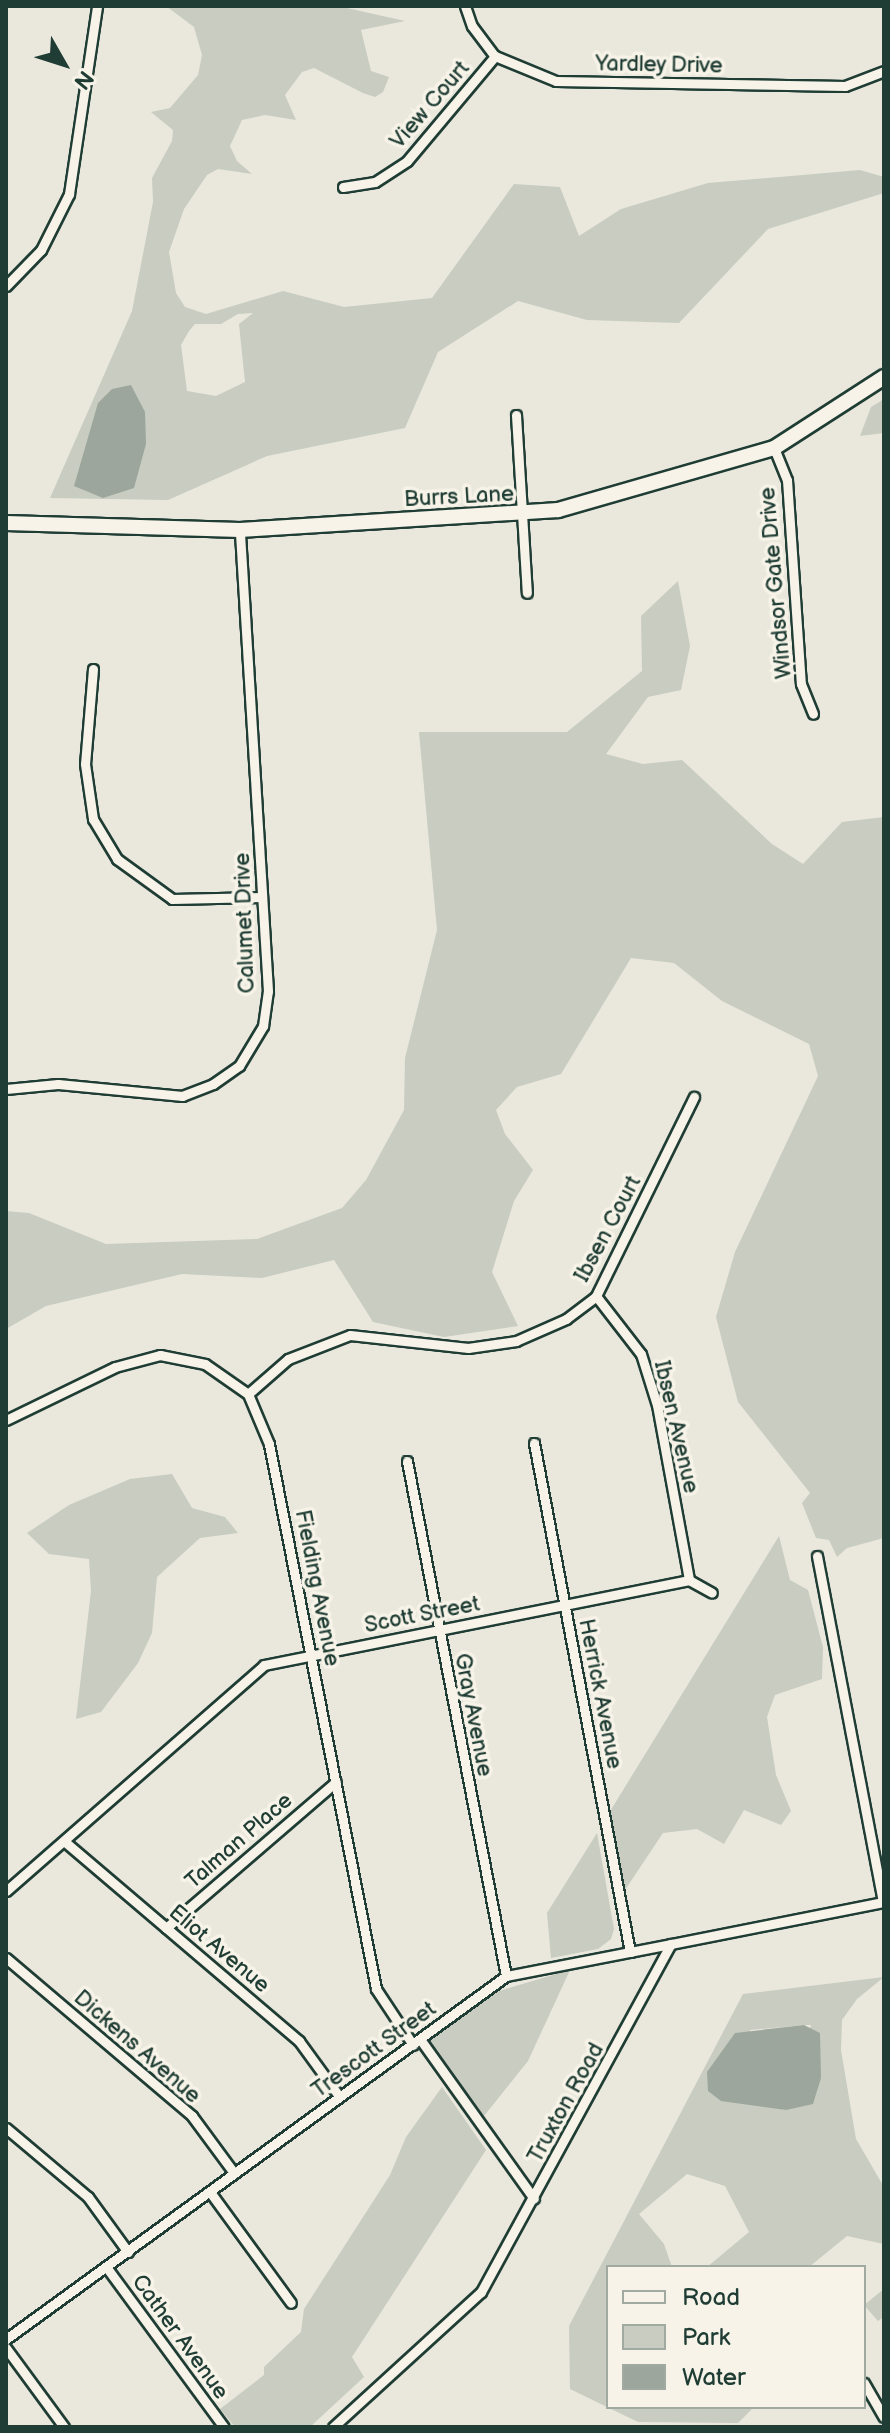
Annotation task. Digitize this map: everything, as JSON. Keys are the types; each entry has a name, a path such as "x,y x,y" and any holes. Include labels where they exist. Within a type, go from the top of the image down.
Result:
{"street":[{"path":"6,286 41,250 69,194 97,6"},
{"path":"465,6 472,26 495,56"},
{"name":"Yardley Drive","path":"495,56 556,81 593,83 845,86 884,71"},
{"name":"View Court","path":"343,187 375,182 407,161 495,56"},
{"name":"Burrs Lane","path":"6,523 240,530 522,515 558,510 774,448 884,377"},
{"path":"516,415 527,593"},
{"name":"Windsor Gate Drive","path":"774,448 787,480 801,684 813,714"},
{"name":"Calumet Drive","path":"6,1089 58,1084 182,1096 213,1084 239,1066 263,1026 268,991 240,530"},
{"path":"93,669 85,764 93,819 117,859 172,899 213,902 262,897"},
{"name":"Ibsen Court","path":"248,1394 288,1359 318,1344 362,1335 439,1348 516,1341 566,1319 596,1296 694,1097"},
{"name":"Ibsen Avenue","path":"596,1296 629,1333 645,1366 657,1405 689,1580"},
{"path":"6,1420 115,1367 160,1355 205,1364 248,1394"},
{"name":"Fielding Avenue","path":"248,1394 269,1444 376,1989 534,2199"},
{"name":"Herrick Avenue","path":"534,1443 630,1952"},
{"name":"Gray Avenue","path":"407,1461 506,1976"},
{"path":"671,1944 884,1902 817,1556"},
{"path":"689,1580 712,1593"},
{"name":"Scott Street","path":"6,1891 264,1665 689,1580"},
{"name":"Talman Place","path":"166,1928 336,1782"},
{"name":"Eliot Avenue","path":"64,1841 299,2041 339,2096"},
{"name":"Trescott Street","path":"107,2268 506,1976 671,1944"},
{"name":"Truxton Road","path":"333,2427 481,2292 671,1944"},
{"name":"Dickens Avenue","path":"6,1958 192,2116 234,2173"},
{"name":"Cather Avenue","path":"6,2128 88,2197 128,2252"},
{"path":"210,2192 291,2303"},
{"path":"6,2339 107,2268"},
{"name":"Cather Avenue","path":"107,2268 224,2427"},
{"path":"6,2348 64,2427"},
{"path":"866,2386 884,2417"}],"green space":[{"path":"166,6 338,6 405,21 361,30 371,71 389,77 383,92 375,97 314,68 302,72 285,95 296,120 265,115 242,120 230,146 237,161 252,174 218,169 207,175 184,209 169,252 176,293 185,307 206,314 283,291 344,307 432,298 514,184 560,187 579,236 621,209 708,183 860,170 884,177 884,193 768,229 679,323 587,320 518,301 438,352 405,428 267,456 168,500 50,498 132,311 153,202 152,178 172,141 173,130 151,112 170,108 198,75 202,55 194,27","holes":["253,313 239,324 245,382 216,396 187,391 181,345 189,331 195,324 221,324 238,314"]},
{"path":"884,399 884,433 860,436 871,407"},
{"path":"678,581 690,646 681,690 648,697 606,754 643,764 682,760 772,844 803,864 842,822 884,817 884,1538 847,1548 837,1557 829,1540 816,1538 802,1503 810,1493 738,1402 716,1317 735,1252 818,1076 809,1044 722,1001 674,963 631,958 561,1074 517,1087 496,1110 505,1134 533,1170 514,1201 492,1272 518,1326 444,1337 373,1322 334,1260 262,1278 182,1274 46,1306 6,1329 6,1211 29,1213 106,1244 257,1239 342,1208 366,1180 404,1110 405,1058 437,930 419,732 567,732 642,671 641,616"},
{"path":"172,1474 192,1508 225,1517 238,1533 200,1538 157,1577 152,1633 138,1663 101,1712 76,1719 91,1591 89,1559 49,1554 27,1533 69,1505 130,1479"},
{"path":"779,1536 790,1580 808,1590 823,1647 822,1679 775,1695 767,1717 776,1775 791,1811 781,1825 744,1810 724,1844 697,1829 663,1833 625,1890 609,1813"},
{"path":"597,1833 614,1929 611,1939 598,1949 551,1958 547,1913"},
{"path":"570,1970 528,2061 484,2116 426,2039 492,1993"},
{"path":"884,1977 857,1999 842,2020 841,2050 856,2139 884,2187 884,2244 847,2236 811,2265 709,2265 749,2232 725,2186 687,2174 639,2214 664,2244 671,2265 606,2265 606,2406 570,2389 569,2326 743,1994","holes":["811,2025 786,2110 759,2105 750,2030"]},
{"path":"442,2087 486,2150 352,2357 364,2377 310,2427 235,2427 220,2409 264,2375 264,2367 301,2332 304,2309 390,2175 406,2137"},
{"path":"884,2289 884,2317 878,2321 866,2303"},
{"path":"611,2409 752,2409 738,2423 638,2422"}],"water":[{"path":"131,385 145,412 146,444 134,488 103,498 74,486 98,403 112,389"},
{"path":"804,2025 820,2033 821,2078 813,2104 786,2110 721,2101 708,2091 707,2072 735,2033"}]}
